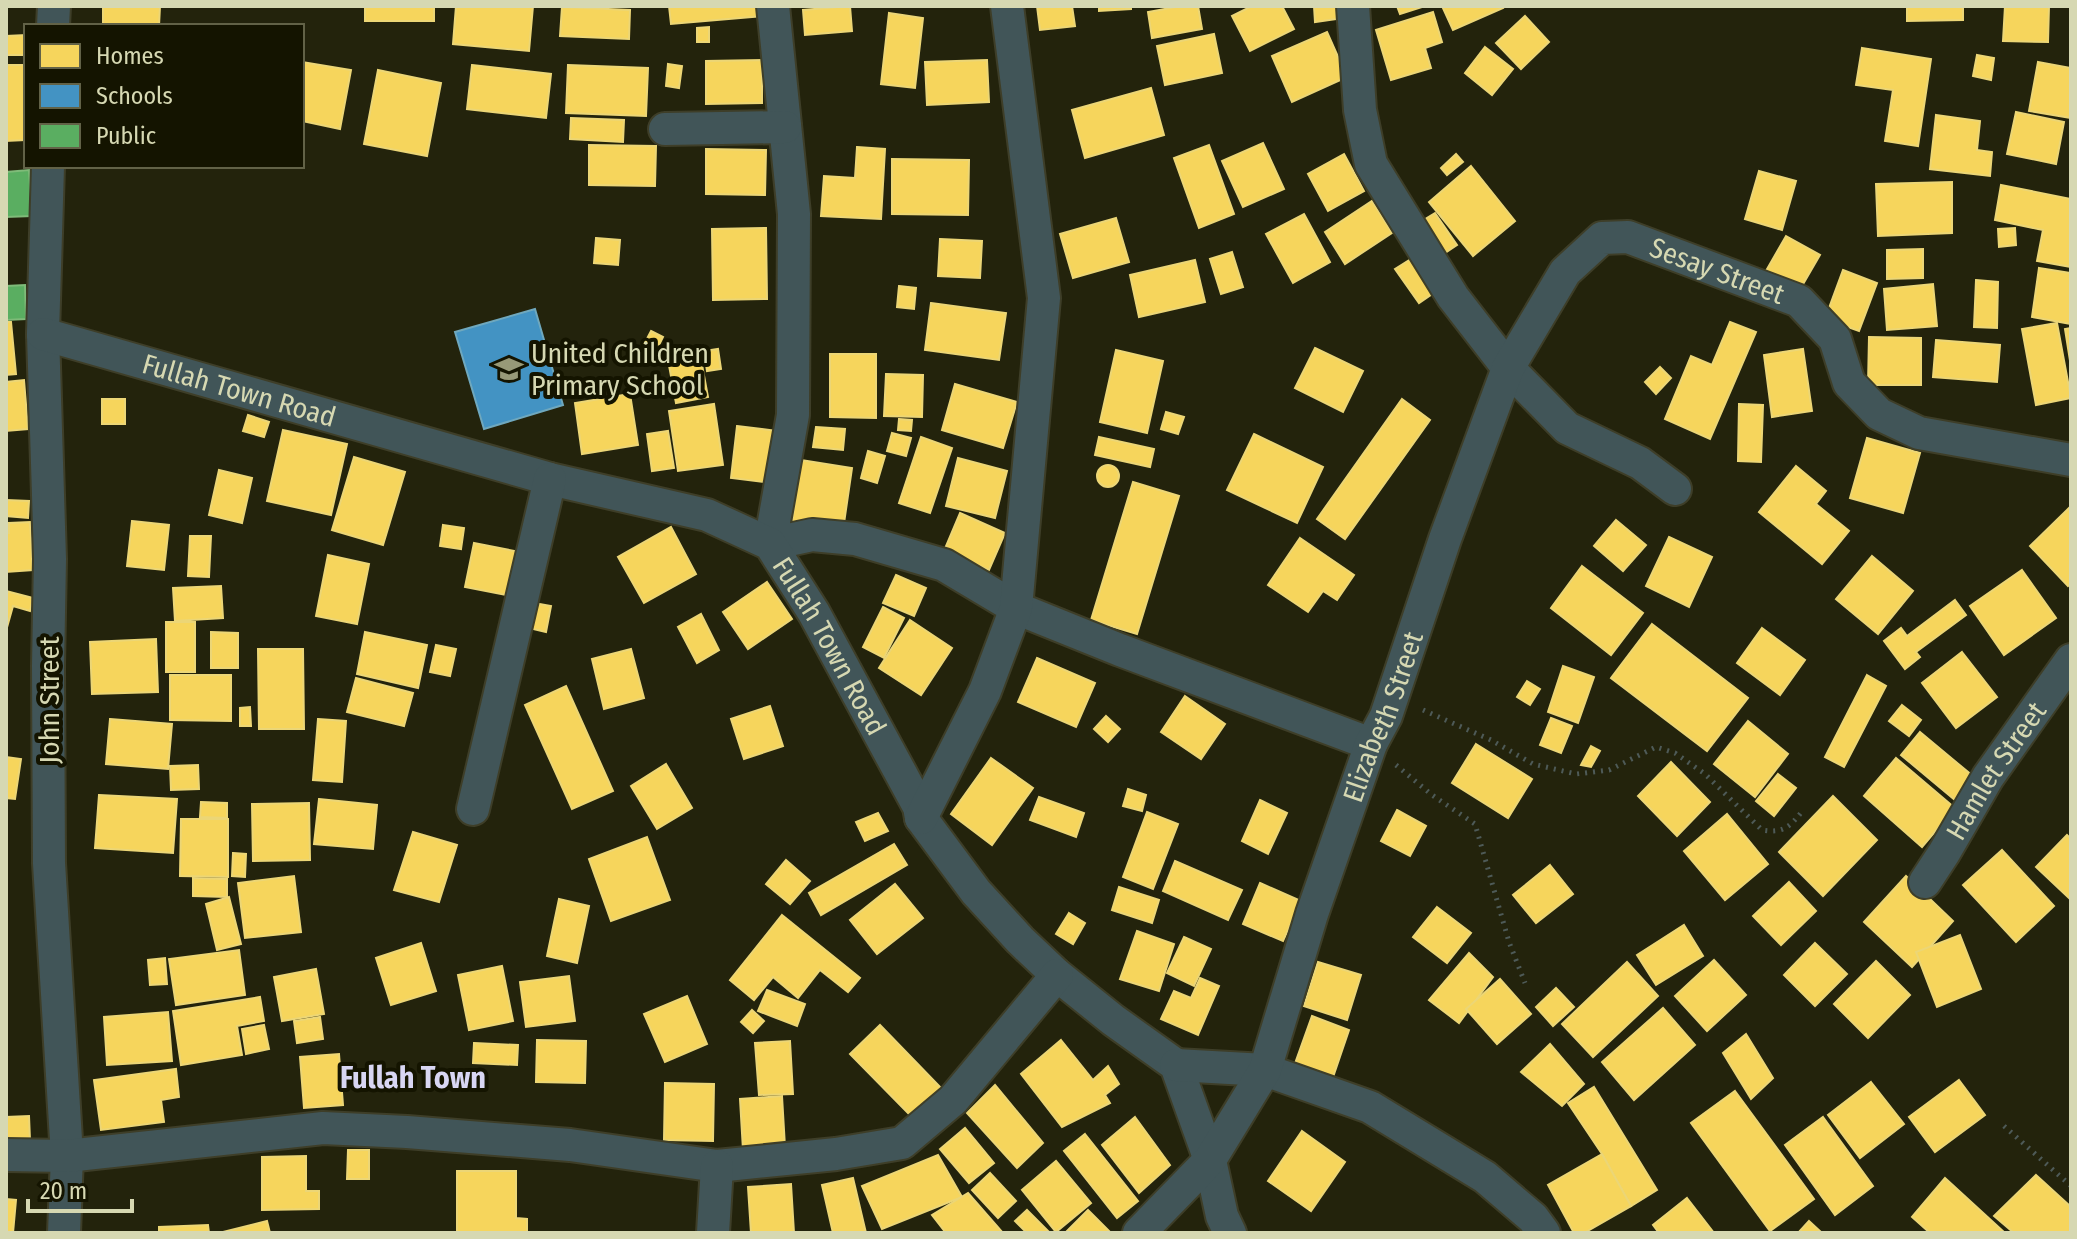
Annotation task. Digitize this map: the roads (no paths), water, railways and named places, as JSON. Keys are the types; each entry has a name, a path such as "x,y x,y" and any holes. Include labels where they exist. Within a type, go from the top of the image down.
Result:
{"street":[{"path":"773,6 794,214 793,415 770,544 812,535 855,539 944,565 1016,608 1371,744"},
{"path":"921,818 985,691 1016,608 1044,298 1007,6"},
{"path":"1353,6 1360,110 1371,164 1453,297 1508,368 1567,428 1640,463 1675,489"},
{"path":"665,129 785,127"},
{"name":"John Street","path":"48,168 43,334 50,559 49,863 67,1156 64,1233"},
{"name":"Sesay Street","path":"1508,368 1565,272 1602,238 1628,237 1799,301 1835,339 1849,383 1879,414 1919,433 2071,460"},
{"name":"Fullah Town Road","path":"43,334 550,479 707,515 770,544 814,613 919,807 921,818 976,892 1057,975 1176,1065"},
{"name":"Elizabeth Street","path":"1139,1233 1210,1160 1265,1070 1312,914 1371,744 1386,716 1445,539 1508,368"},
{"path":"473,809 550,479"},
{"name":"Hamlet Street","path":"1925,882 1988,777 2071,660"},
{"path":"6,1155 67,1156 323,1128 570,1145 717,1166 836,1154 902,1143 953,1100 1057,975"},
{"path":"1230,1233 1222,1216 1210,1160 1176,1065 1265,1070 1370,1107 1485,1177 1531,1228"},
{"path":"713,1233 717,1166"}],"place":[{"name":"United Children Primary School","path":"509,369"}],"district":[{"name":"Fullah Town","path":"413,1078"}]}
